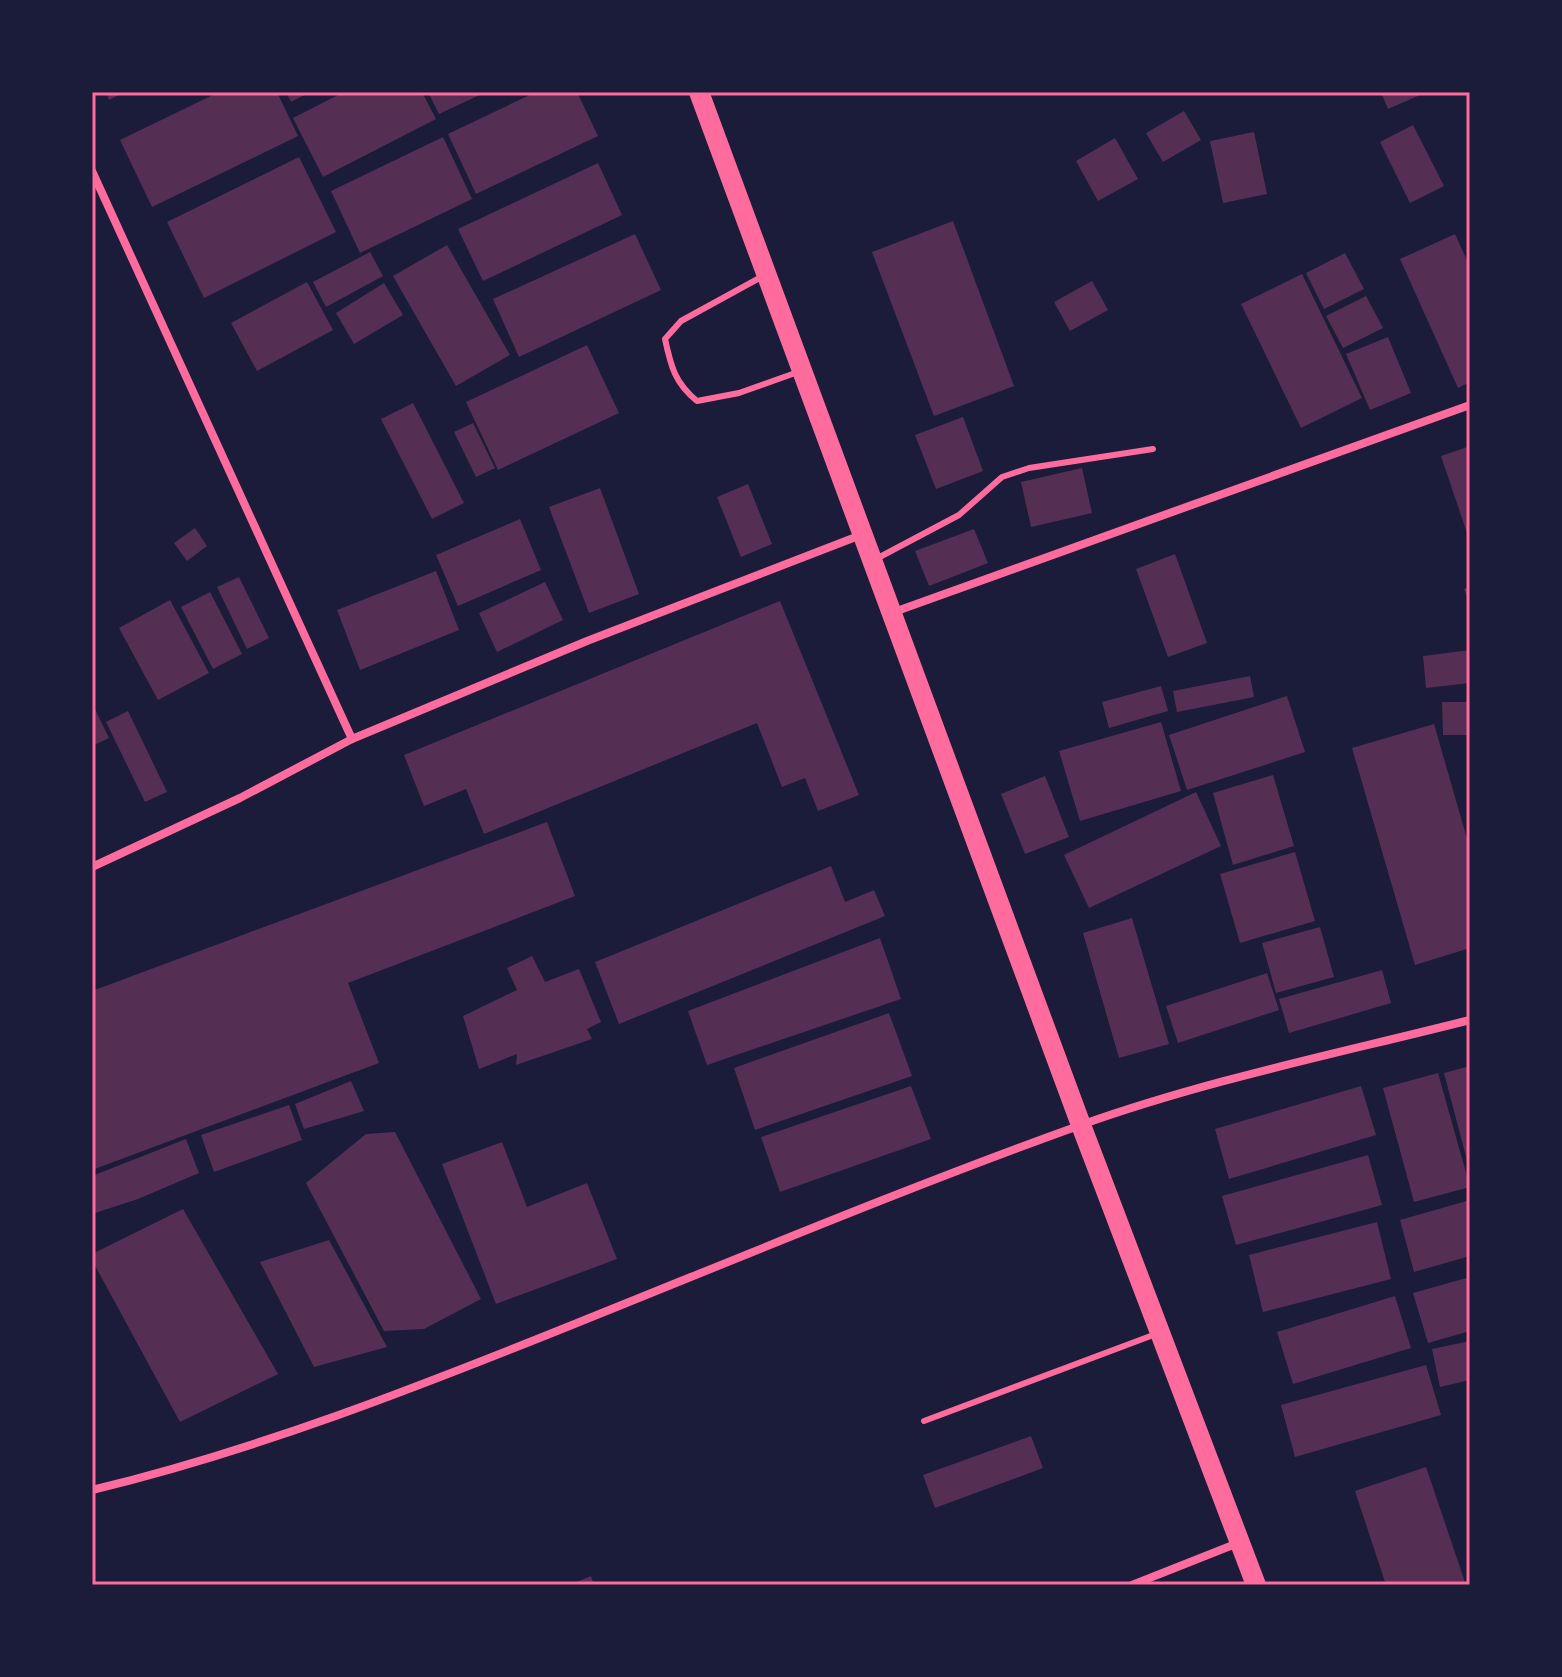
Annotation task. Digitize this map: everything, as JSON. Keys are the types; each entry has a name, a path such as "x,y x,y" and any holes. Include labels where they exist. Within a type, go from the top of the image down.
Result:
{"main road":[{"path":"699,92 890,614 1256,1585"}],"street":[{"path":"92,171 352,739"},
{"path":"890,614 1470,405"},
{"path":"92,867 240,798 352,739 587,641 862,535"},
{"path":"92,1490 170,1471 425,1385 840,1217 1081,1125 1169,1095 1470,1020"},
{"path":"1132,1585 1239,1543"}],"lane":[{"path":"766,275 681,321 665,339 680,387 697,401 739,393 802,371"},
{"path":"871,561 959,515 1002,477 1029,468 1153,449"},
{"path":"924,1421 1159,1332"}],"building":[{"path":"106,92 125,92 109,100"},
{"path":"219,92 277,92 298,136 152,207 120,140"},
{"path":"286,92 310,92 291,102"},
{"path":"344,92 422,92 436,119 323,177 293,118"},
{"path":"428,92 486,92 439,114"},
{"path":"536,92 577,92 598,136 476,194 448,134"},
{"path":"1381,92 1427,92 1388,109"},
{"path":"1184,111 1201,140 1163,162 1146,133"},
{"path":"1413,125 1444,186 1410,203 1380,142"},
{"path":"1254,132 1267,194 1223,203 1210,141"},
{"path":"443,137 472,199 360,253 331,191"},
{"path":"1115,138 1138,179 1098,201 1076,161"},
{"path":"299,157 336,232 204,298 167,222"},
{"path":"598,163 622,215 483,281 458,229"},
{"path":"953,221 1014,386 934,416 872,252"},
{"path":"635,234 661,290 519,357 493,299"},
{"path":"1455,234 1470,267 1470,382 1458,388 1400,259"},
{"path":"447,245 510,355 456,386 393,276"},
{"path":"370,252 383,276 326,307 313,282"},
{"path":"1345,253 1364,289 1324,309 1306,273"},
{"path":"1302,274 1362,398 1301,428 1241,304"},
{"path":"1092,281 1108,310 1070,331 1054,302"},
{"path":"307,282 333,330 257,371 231,323"},
{"path":"384,283 403,315 354,344 336,313"},
{"path":"1366,296 1383,328 1343,348 1326,316"},
{"path":"1388,337 1411,393 1370,410 1346,354"},
{"path":"587,345 619,413 498,470 466,402"},
{"path":"413,403 464,503 432,519 381,419"},
{"path":"963,417 983,471 936,489 915,435"},
{"path":"473,423 495,468 476,477 454,432"},
{"path":"1470,446 1470,539 1469,539 1441,456"},
{"path":"1082,468 1092,513 1031,527 1021,482"},
{"path":"748,484 772,544 741,557 717,497"},
{"path":"600,488 639,594 589,613 549,507"},
{"path":"520,519 541,570 458,606 436,555"},
{"path":"195,528 207,546 187,561 174,543"},
{"path":"974,529 988,563 929,586 915,551"},
{"path":"1175,554 1207,643 1168,657 1136,569"},
{"path":"436,571 459,630 360,670 337,610"},
{"path":"239,577 269,638 247,649 217,587"},
{"path":"545,582 563,620 497,652 479,613"},
{"path":"1470,587 1470,606 1464,589"},
{"path":"210,592 242,654 213,669 181,607"},
{"path":"170,600 209,673 158,700 119,628"},
{"path":"780,601 859,795 818,811 805,778 782,787 757,723 484,834 466,789 424,806 404,755"},
{"path":"1470,650 1470,683 1426,688 1423,656"},
{"path":"1250,676 1254,697 1177,712 1173,691"},
{"path":"1161,686 1168,711 1109,728 1102,702"},
{"path":"1287,696 1305,752 1187,790 1169,735"},
{"path":"1442,702 1470,702 1470,735 1443,735"},
{"path":"92,703 109,738 92,746"},
{"path":"128,711 167,792 145,802 106,722"},
{"path":"1161,722 1181,791 1080,821 1059,751"},
{"path":"1434,724 1470,849 1470,948 1415,965 1352,748"},
{"path":"1273,775 1294,846 1233,865 1213,793"},
{"path":"1045,776 1069,837 1025,854 1001,794"},
{"path":"1196,792 1221,846 1089,908 1064,855"},
{"path":"547,822 575,896 348,983 379,1063 92,1170 92,991"},
{"path":"1295,852 1315,921 1240,943 1220,874"},
{"path":"831,866 845,902 874,890 885,916 619,1024 595,962"},
{"path":"1132,918 1169,1044 1119,1058 1083,933"},
{"path":"1320,927 1334,977 1276,993 1262,943"},
{"path":"880,938 901,999 707,1065 688,1011"},
{"path":"532,956 545,982 579,969 601,1022 587,1029 592,1039 516,1065 517,1054 479,1069 463,1016 517,990 507,968"},
{"path":"1382,970 1391,1003 1289,1033 1279,999"},
{"path":"1267,973 1279,1010 1178,1043 1166,1006"},
{"path":"889,1013 912,1076 755,1130 734,1068"},
{"path":"1470,1066 1470,1168 1469,1168 1444,1073"},
{"path":"1438,1073 1470,1187 1414,1202 1383,1088"},
{"path":"351,1081 364,1111 304,1129 295,1104"},
{"path":"911,1086 931,1139 780,1192 761,1137"},
{"path":"1361,1086 1376,1135 1229,1179 1215,1129"},
{"path":"289,1105 302,1140 214,1172 201,1135"},
{"path":"395,1132 481,1299 424,1329 384,1331 306,1183 366,1134"},
{"path":"186,1139 199,1173 138,1199 92,1214 92,1176"},
{"path":"502,1142 527,1207 587,1183 617,1259 496,1304 442,1164"},
{"path":"1368,1155 1382,1205 1236,1245 1222,1196"},
{"path":"1470,1200 1470,1256 1414,1272 1400,1220"},
{"path":"183,1209 278,1374 180,1422 92,1260 92,1254"},
{"path":"1377,1222 1391,1279 1263,1312 1249,1255"},
{"path":"329,1240 387,1347 314,1367 260,1262"},
{"path":"1470,1277 1470,1331 1428,1343 1413,1293"},
{"path":"1395,1296 1411,1348 1293,1384 1277,1332"},
{"path":"1470,1341 1470,1380 1440,1387 1432,1349"},
{"path":"1426,1365 1441,1415 1295,1457 1281,1405"},
{"path":"1031,1436 1043,1468 935,1508 923,1475"},
{"path":"1426,1467 1466,1585 1386,1585 1355,1491"},
{"path":"591,1576 594,1585 569,1585"}]}
